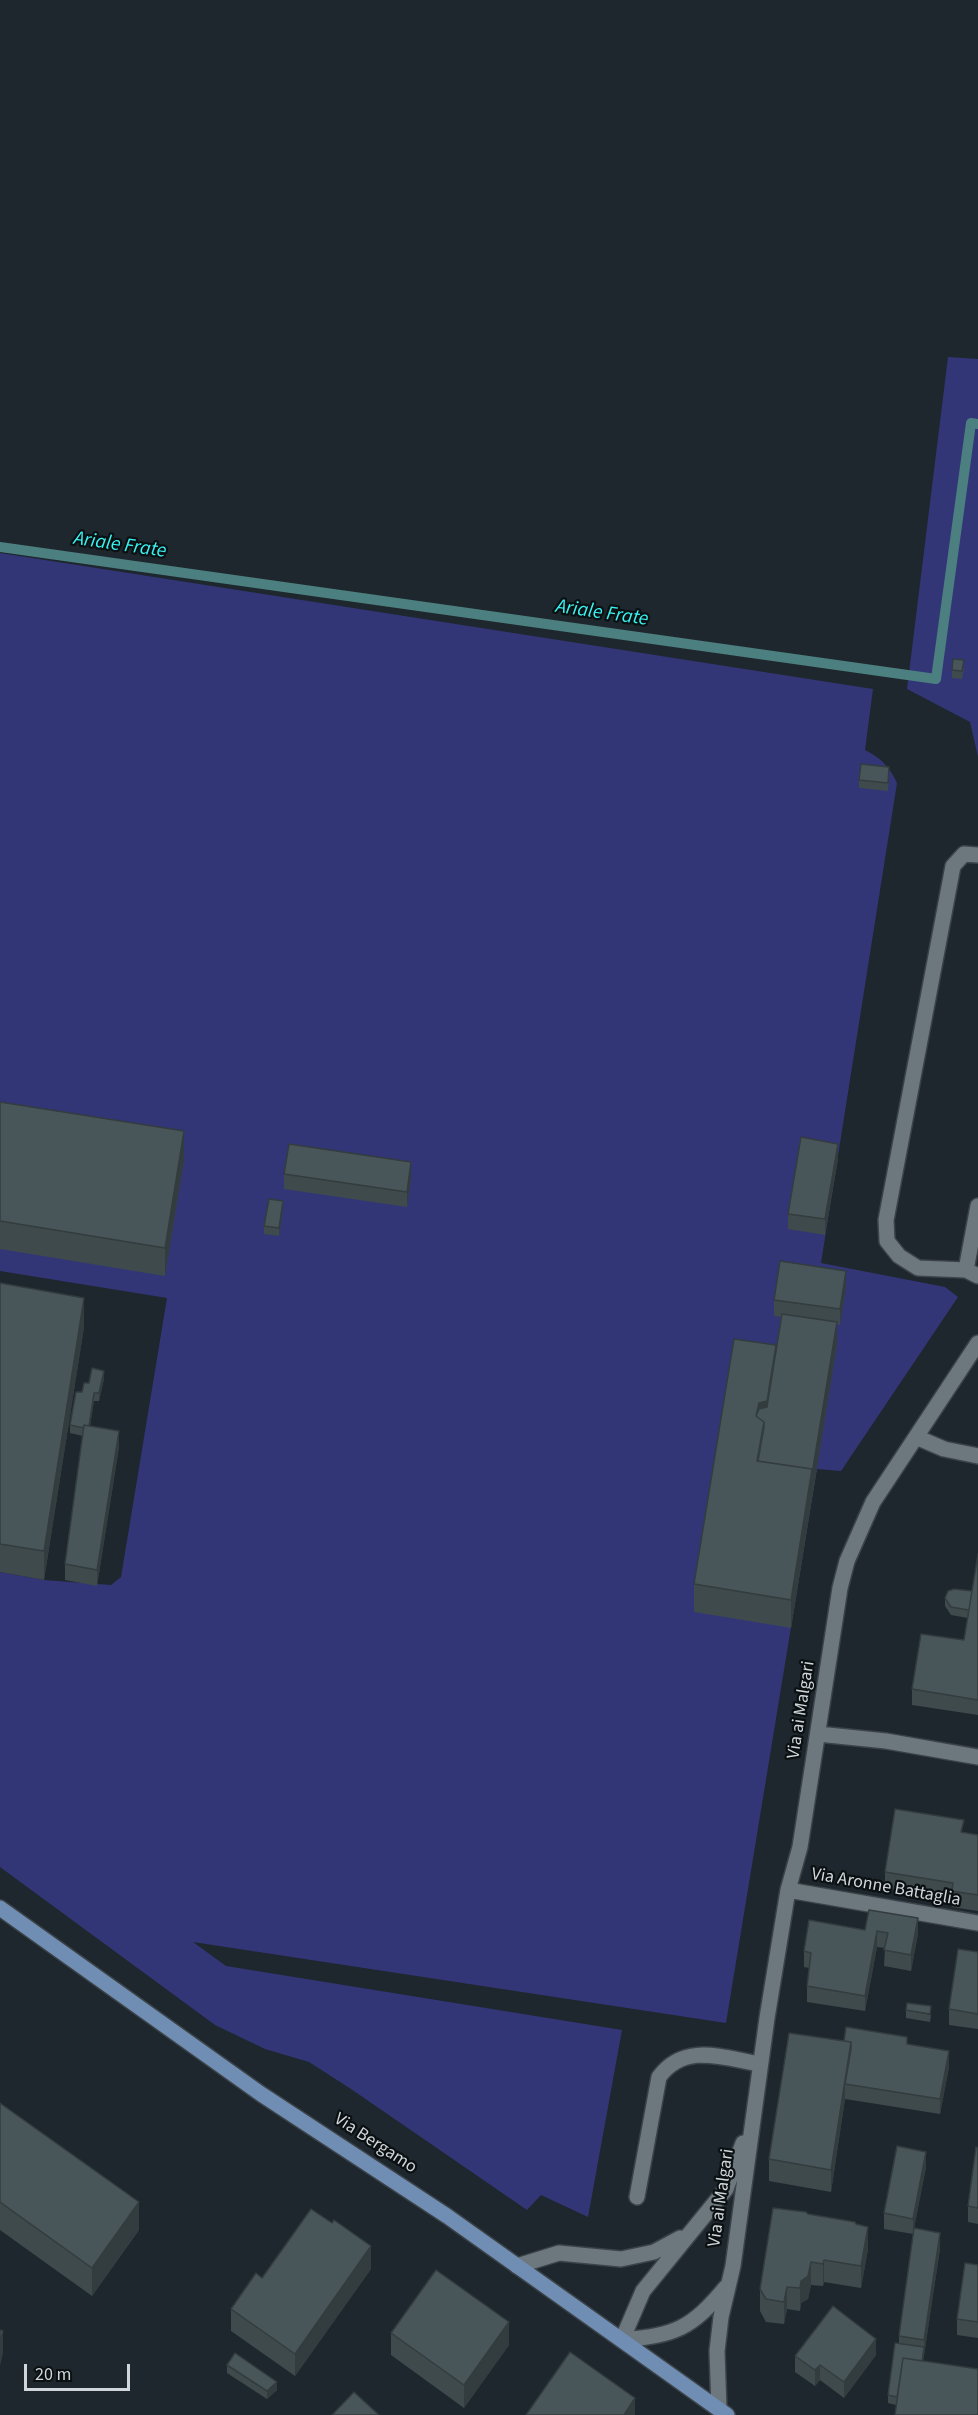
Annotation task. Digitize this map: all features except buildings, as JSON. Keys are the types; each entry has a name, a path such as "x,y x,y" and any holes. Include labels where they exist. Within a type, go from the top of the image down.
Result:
{"main road":[{"name":"Via Bergamo","path":"0,1908 261,2094 417,2195 723,2412"}],"street":[{"path":"978,855 964,854 953,866 886,1220 887,1241 899,1256 918,1268 972,1273 978,1206"},
{"name":"Via ai Malgari","path":"723,2412 717,2351 733,2266 760,2064 788,1890 800,1847 840,1588 847,1560 873,1502 978,1343"},
{"path":"916,1437 944,1449 978,1456"},
{"path":"818,1734 886,1741 978,1757"},
{"name":"Via Aronne Battaglia","path":"788,1890 978,1923"},
{"path":"637,2197 659,2077 667,2067 677,2060 695,2055 760,2064"},
{"name":"Via ai Malgari","path":"728,2284 709,2307 686,2326 659,2337 622,2340 643,2291 726,2189 753,2116"},
{"name":"Via ai Malgari","path":"517,2266 559,2253 621,2259 654,2252 688,2233"}],"shaded area":[{"path":"948,357 978,359 978,757 970,722 907,689"},
{"path":"0,553 873,689 865,750 884,763 897,783 821,1263 945,1287 958,1297 841,1471 817,1469 726,2023 193,1942 226,1966 622,2030 588,2217 541,2195 527,2210 309,2062 265,2049 215,2025 0,1867 0,1572 44,1580 111,1585 121,1577 167,1298 0,1271"}],"waterway":[{"name":"Ariale Frate","path":"0,547 936,679 971,423 978,424"}]}
